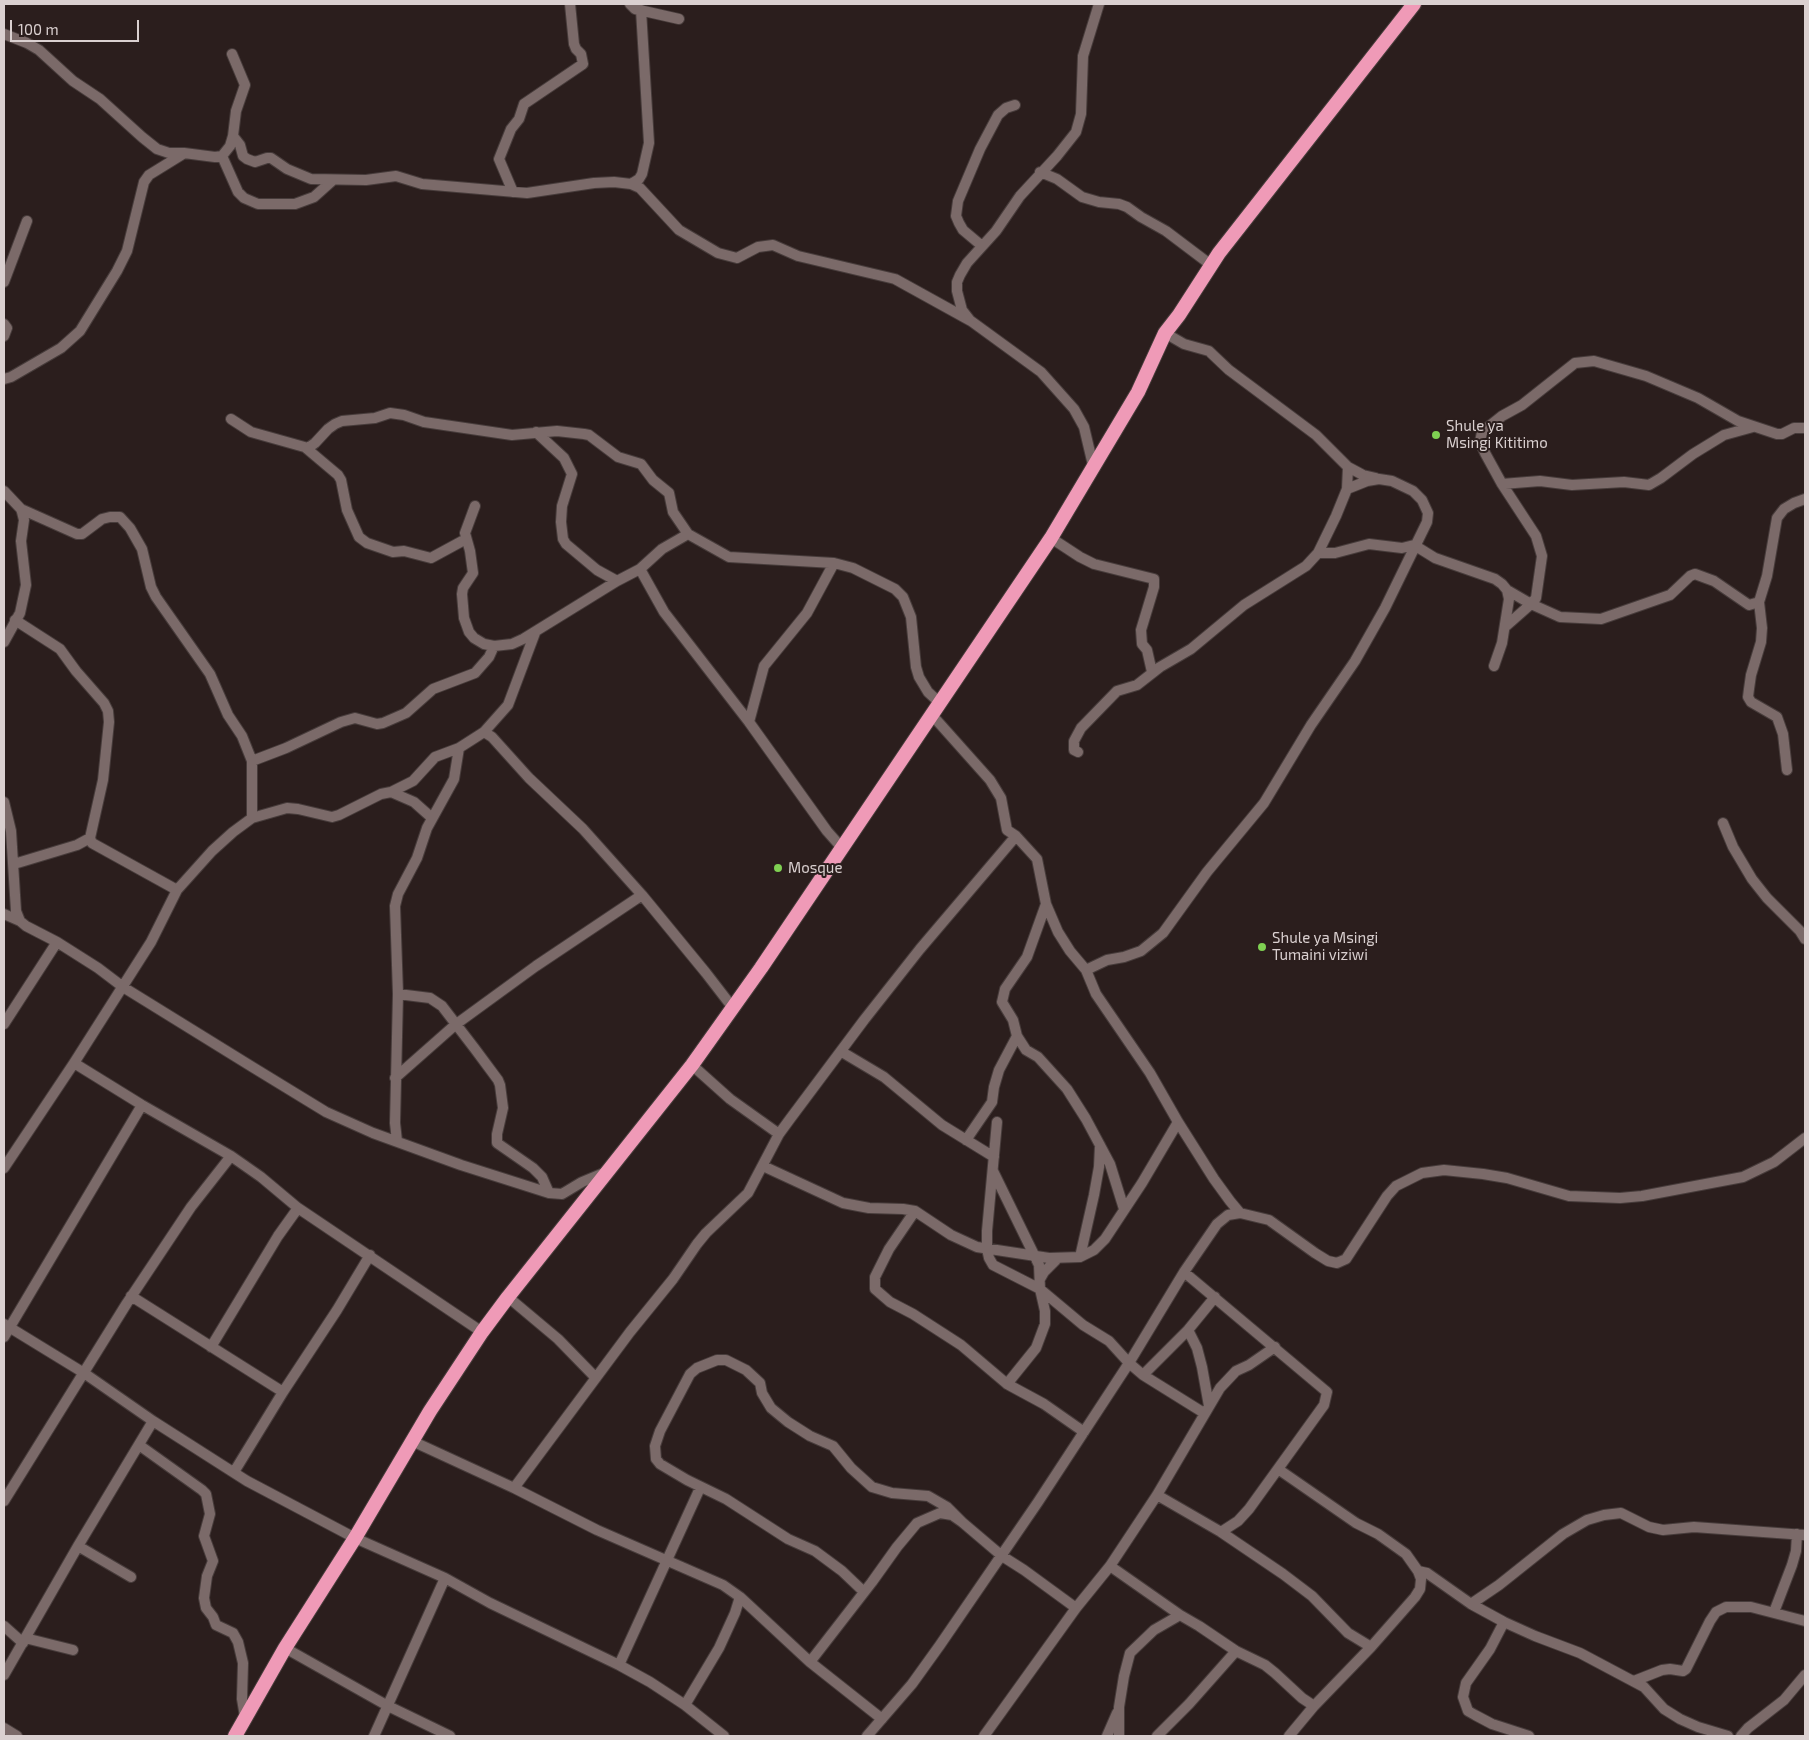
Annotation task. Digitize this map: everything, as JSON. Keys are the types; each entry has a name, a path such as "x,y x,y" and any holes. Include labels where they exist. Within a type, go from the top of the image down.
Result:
{"highway":[{"path":"235,1736 285,1648 355,1538 430,1410 482,1332 692,1065 762,968 1051,538 1138,392 1165,333 1179,315 1211,265 1411,5"}],"street":[{"path":"514,192 499,159 511,129 519,119 524,104 583,64 582,54 576,49 574,44 570,4"},
{"path":"630,4 635,9 678,19"},
{"path":"971,321 962,310 957,282 967,263 996,231 1020,196 1040,172 1057,156 1076,132 1081,114 1083,56 1099,4"},
{"path":"630,184 641,177 649,143 641,10"},
{"path":"4,34 27,43 48,57 73,81 100,99 123,122 157,149 169,154 184,153 215,157 222,156 230,146 236,111 245,85 232,54"},
{"path":"982,246 963,230 959,223 956,216 958,201 980,149 998,115 1006,108 1016,106"},
{"path":"233,136 240,145 244,156 251,161 272,158 288,169 311,178 366,180 396,176 422,184 538,193 607,182 630,184 640,188 679,230 718,253 734,259 758,247 773,245 798,256 895,280 971,321 1041,372 1074,409 1084,427 1093,465"},
{"path":"4,379 11,377 61,348 80,332 127,251 144,182 149,175 184,153"},
{"path":"222,156 238,192 244,198 258,204 295,204 314,197 333,180"},
{"path":"1040,172 1057,179 1082,197 1127,207 1166,231 1211,265"},
{"path":"4,282 27,221"},
{"path":"4,324 7,328 4,336"},
{"path":"1086,970 1107,960 1141,951 1163,933 1207,872 1264,803 1311,725 1354,661 1385,608 1414,544 1427,522 1428,513 1426,506 1413,491 1392,481 1363,475 1348,466 1302,424 1229,370 1209,351 1184,344 1165,333"},
{"path":"1506,626 1536,598 1542,556 1540,546 1526,519 1502,484 1480,442 1482,432 1502,416 1529,400 1575,363 1594,361 1646,376 1698,398 1738,421 1753,427 1782,434 1794,428 1805,428"},
{"path":"306,448 315,443 328,428 335,424 375,418 390,413 404,415 424,422 512,435 557,431 589,435 618,457 641,464 653,480 669,493 673,512 688,534 729,557 834,563 853,568 896,589 903,596 911,618 916,667 919,677 936,709 990,780 1001,798 1007,830 1016,836 1036,859 1046,904 1058,932 1086,970 1096,994 1150,1072 1178,1122 1214,1179 1240,1213"},
{"path":"231,419 251,432 306,448 338,475 341,480 348,510 359,537 367,543 393,552 404,552 430,558 466,539"},
{"path":"1502,484 1540,481 1572,484 1624,482 1649,485 1724,435 1753,427"},
{"path":"536,432 564,458 572,474 562,506 561,522 563,538 566,544 597,570 617,581"},
{"path":"1078,752 1074,750 1077,735 1117,691 1138,685 1152,672 1190,649 1244,605 1298,573 1318,553 1347,489 1348,466"},
{"path":"1347,489 1367,481 1379,479"},
{"path":"4,490 21,509 77,534 82,534 102,519 110,517 120,517 130,528 142,549 151,587 156,597 210,674 228,715 242,736 252,761 252,818"},
{"path":"1788,770 1783,734 1777,717 1755,704 1748,697 1751,675 1761,642 1762,628 1759,602 1769,569 1777,518 1784,509 1805,499"},
{"path":"475,506 466,527 466,539 473,572 462,588 464,618 469,632 474,638 484,644 494,646 512,644 534,633 617,581 640,569 662,549 688,534"},
{"path":"4,642 6,631 20,613 26,585 21,541 24,520 21,509"},
{"path":"1051,538 1094,564 1154,579 1154,586 1141,630 1142,644 1147,650 1152,672"},
{"path":"1318,553 1335,553 1369,544 1402,548 1414,544"},
{"path":"1414,544 1435,558 1495,579 1507,590 1531,604 1560,617 1601,619 1670,595 1690,576 1695,574 1714,581 1749,605 1759,602"},
{"path":"749,722 764,666 807,613 834,563"},
{"path":"640,569 664,612 749,722 842,848"},
{"path":"1494,666 1506,626 1509,599 1507,590"},
{"path":"15,620 60,649 76,672 104,703 108,712 109,722 103,780 90,838 92,843 177,890"},
{"path":"4,1168 123,987 151,942 177,890 212,851 252,818 287,808 298,808 332,817 413,781 435,757 459,748 484,732 508,705 534,633"},
{"path":"252,761 286,748 341,722 355,718 377,724 406,713 433,689 475,673 489,657 494,646"},
{"path":"484,732 583,829 642,895 732,1008"},
{"path":"397,1141 395,1123 398,994 396,906 398,894 417,858 427,828 454,779 459,748"},
{"path":"391,792 414,802 432,818"},
{"path":"4,802 11,831 14,864 16,911 9,918 57,942 98,968 123,987 326,1112 373,1133 469,1168 549,1193 562,1194 582,1182 609,1171"},
{"path":"1723,823 1733,846 1752,879 1766,898 1800,931 1805,939"},
{"path":"514,1488 706,1233 748,1193 779,1134 802,1101 920,950 1016,836"},
{"path":"14,864 77,845 90,838"},
{"path":"395,1078 456,1025 536,966 642,895"},
{"path":"1046,904 1027,957 1005,988 1002,1002 1013,1020 1017,1036 1026,1050 1038,1057 1067,1089 1086,1119 1114,1172 1117,1189 1124,1209"},
{"path":"4,1024 57,942"},
{"path":"398,994 430,998 442,1006 498,1080 503,1108 498,1143 533,1168 542,1177 549,1193"},
{"path":"966,1140 992,1102 999,1070 1017,1036"},
{"path":"842,1052 884,1077 933,1118 994,1156"},
{"path":"74,1063 231,1156 261,1177 298,1208 482,1332"},
{"path":"692,1065 730,1099 779,1134"},
{"path":"142,1105 6,1330 84,1373 153,1421 234,1472 355,1538 445,1578 490,1603 619,1665 650,1682 685,1705 724,1736"},
{"path":"997,1122 987,1249 992,1264 1040,1284 1083,1325 1109,1341 1143,1375 1207,1409"},
{"path":"763,1166 843,1203 862,1207 915,1211 951,1235 987,1249 1058,1258 1080,1257 1094,1250 1105,1239 1142,1183 1178,1122"},
{"path":"872,1735 882,1719 912,1684 1002,1556 1129,1363 1184,1272 1217,1224 1228,1216 1240,1213 1269,1220 1315,1254 1328,1261 1337,1263 1346,1259 1387,1196 1396,1186 1422,1173 1444,1170 1499,1176 1569,1196 1620,1198 1642,1196 1743,1176 1774,1162 1805,1138"},
{"path":"1080,1257 1100,1162 1100,1145"},
{"path":"4,1501 131,1296 191,1207 231,1156"},
{"path":"992,1170 1021,1230 1035,1254 1039,1265 1045,1311 1045,1324 1036,1348 1007,1384"},
{"path":"211,1347 278,1236 298,1208"},
{"path":"915,1211 889,1249 875,1277 875,1289 890,1302 913,1314 961,1345 1007,1384 1044,1404 1084,1432"},
{"path":"234,1472 370,1255"},
{"path":"1040,1284 1044,1272 1058,1258"},
{"path":"1184,1272 1327,1392 1324,1404 1244,1515 1221,1532"},
{"path":"131,1296 283,1392"},
{"path":"1143,1375 1188,1330 1215,1297"},
{"path":"508,1298 558,1338 596,1378"},
{"path":"1188,1330 1200,1358 1207,1409"},
{"path":"984,1736 1076,1608 1110,1566 1157,1494 1224,1382 1236,1371 1249,1365 1275,1347"},
{"path":"864,1592 842,1571 815,1551 788,1539 726,1499 700,1488 656,1460 655,1446 660,1431 690,1374 697,1368 717,1360 726,1360 746,1370 759,1380 767,1402 780,1416 810,1436 833,1446 851,1468 872,1487 892,1493 928,1496 947,1507 1002,1556 1076,1608"},
{"path":"4,1675 153,1421"},
{"path":"412,1441 514,1488 598,1530 708,1577 740,1597 810,1662 882,1719"},
{"path":"139,1445 206,1494 210,1514 204,1536 213,1556 213,1561 207,1576 204,1598 206,1608 216,1624 233,1633 238,1642 242,1656 242,1699 245,1717"},
{"path":"1278,1468 1356,1523 1378,1534 1406,1554 1422,1579 1415,1597 1371,1648 1314,1706 1289,1736"},
{"path":"619,1665 700,1488"},
{"path":"1157,1494 1221,1532 1305,1590 1348,1633 1371,1648"},
{"path":"1471,1604 1500,1585 1563,1534 1587,1520 1621,1512 1650,1527 1663,1530 1700,1527 1801,1534 1792,1565 1774,1612"},
{"path":"810,1662 917,1523 940,1513 952,1515 962,1522"},
{"path":"78,1546 131,1577"},
{"path":"1110,1566 1180,1615 1236,1651 1270,1669 1302,1698 1314,1706"},
{"path":"1418,1571 1427,1573 1471,1604 1504,1622 1580,1653 1634,1681 1644,1687 1671,1714 1698,1727 1728,1736"},
{"path":"374,1736 445,1578"},
{"path":"685,1705 719,1648 740,1597"},
{"path":"1634,1681 1662,1670 1683,1671 1686,1669 1710,1621 1716,1612 1726,1607 1751,1607 1805,1621"},
{"path":"1119,1736 1124,1676 1130,1653 1154,1630 1180,1615"},
{"path":"1504,1622 1490,1649 1466,1682 1463,1697 1468,1711 1474,1715 1492,1724 1529,1736"},
{"path":"4,1626 24,1641 73,1650"},
{"path":"285,1648 388,1706 450,1736"},
{"path":"1156,1736 1189,1704 1236,1651"},
{"path":"1741,1736 1748,1728 1784,1700 1805,1674"},
{"path":"1107,1736 1120,1707"},
{"path":"1691,1736 1698,1727"},
{"path":"4,1728 17,1736"}],"place":[{"name":"Shule ya Msingi Kititimo","path":"1436,435"},
{"name":"Mosque","path":"778,868"},
{"name":"Shule ya Msingi Tumaini viziwi","path":"1262,947"}]}
